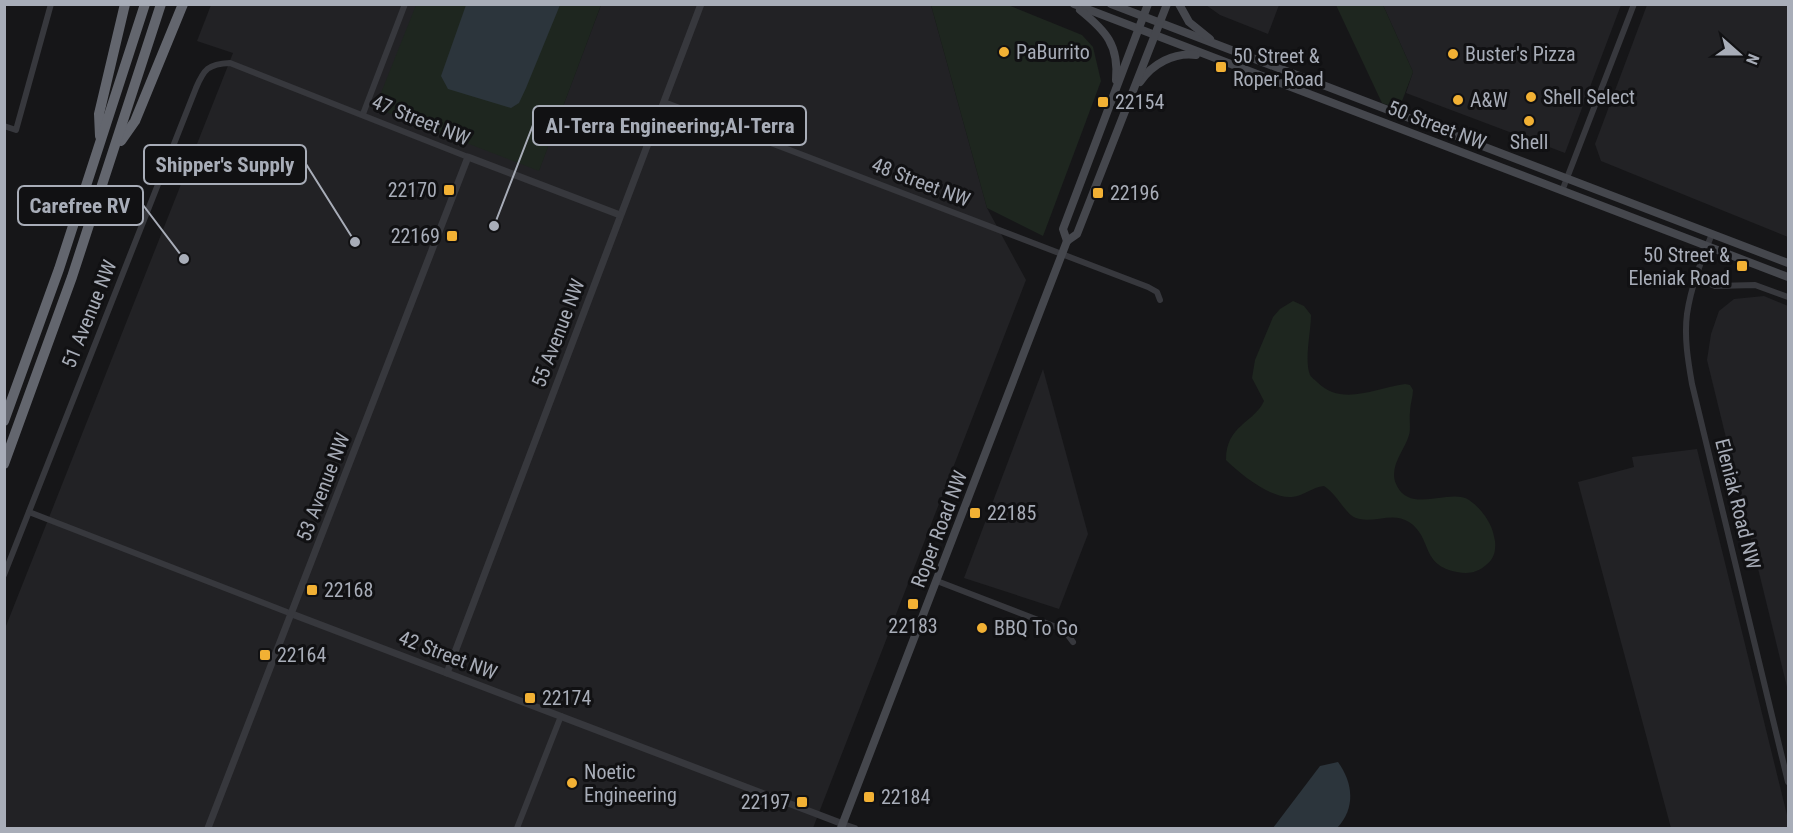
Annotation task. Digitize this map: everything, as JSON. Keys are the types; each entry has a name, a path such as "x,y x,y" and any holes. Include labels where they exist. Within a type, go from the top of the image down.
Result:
{"highway":[{"path":"100,145 99,114 125,4"},
{"path":"4,421 32,347 145,4"},
{"path":"4,464 69,287 161,4"},
{"path":"115,148 135,121 183,4"}],"main road":[{"name":"50 Street NW","path":"1073,4 1788,277"},
{"path":"1073,4 1098,25 1111,43 1116,59 1115,91"},
{"name":"50 Street NW","path":"1111,4 1788,263"},
{"name":"Roper Road NW","path":"1067,241 1063,229 1148,4"},
{"name":"Roper Road NW","path":"842,826 1067,241 1077,234 1167,4"},
{"path":"1179,4 1189,22 1217,45"},
{"path":"1132,94 1147,72 1167,60 1178,55 1211,57"}],"street":[{"path":"4,126 16,130 51,4"},
{"path":"363,114 405,4"},
{"name":"55 Avenue NW","path":"447,673 701,4"},
{"path":"1562,190 1634,4"},
{"name":"47 Street NW","path":"209,67 216,63 230,63 620,215"},
{"name":"51 Avenue NW","path":"4,575 196,88 209,67"},
{"name":"48 Street NW","path":"664,102 1148,287 1157,292 1160,300"},
{"name":"53 Avenue NW","path":"208,828 468,157"},
{"name":"Eleniak Road NW","path":"1712,234 1696,278 1687,314 1687,357 1788,782"},
{"path":"1696,278 1715,286 1755,285 1788,297"},
{"name":"42 Street NW","path":"29,512 842,826 855,828"},
{"path":"937,581 1064,630 1073,642"},
{"path":"517,828 561,716"}],"shaded area":[{"path":"211,5 416,5 539,170 601,5 931,5 987,208 1026,280 813,828 5,828 4,631 233,53 197,41"},
{"path":"416,5 601,5 539,171 378,109 379,98"},
{"path":"466,5 560,5 519,103 511,108 448,89 441,76"},
{"path":"931,5 1008,5 1082,35 1093,47 1101,81 1043,236 987,208"},
{"path":"1206,5 1279,5 1268,34 1220,15"},
{"path":"1336,5 1383,5 1413,72 1399,109 1382,103"},
{"path":"1383,5 1621,5 1565,153 1406,93 1413,72"},
{"path":"1647,5 1788,5 1788,237 1601,161 1595,144"},
{"path":"1764,296 1788,306 1788,691 1707,360 1711,334 1719,311 1734,299"},
{"path":"1293,301 1304,306 1311,315 1308,369 1311,377 1327,389 1348,395 1410,385 1413,390 1410,432 1395,466 1394,479 1403,494 1411,498 1421,500 1461,497 1476,505 1489,522 1495,541 1493,557 1483,568 1465,573 1445,568 1432,557 1416,528 1403,519 1356,518 1348,513 1324,486 1292,497 1275,494 1247,478 1226,460 1227,448 1235,432 1254,415 1264,401 1252,378 1255,360 1273,317 1280,309"},
{"path":"1043,369 1088,534 1059,609 964,578"},
{"path":"1697,449 1788,819 1788,828 1671,828 1578,482 1634,467 1632,457"},
{"path":"1338,762 1347,778 1350,804 1337,828 1273,828 1320,766"}],"place":[{"name":"PaBurrito","path":"1004,52"},
{"name":"Buster's Pizza","path":"1453,54"},
{"name":"50 Street & Roper Road","path":"1221,67"},
{"name":"Shell Select","path":"1531,97"},
{"name":"A&W","path":"1458,100"},
{"name":"22154","path":"1103,102"},
{"name":"Shell","path":"1529,121"},
{"name":"22170","path":"449,190"},
{"name":"22196","path":"1098,193"},
{"name":"Al-Terra Engineering;Al-Terra","path":"494,226"},
{"name":"22169","path":"452,236"},
{"name":"Shipper's Supply","path":"355,242"},
{"name":"Carefree RV","path":"184,259"},
{"name":"50 Street & Eleniak Road","path":"1742,266"},
{"name":"22185","path":"975,513"},
{"name":"22168","path":"312,590"},
{"name":"22183","path":"913,604"},
{"name":"BBQ To Go","path":"982,628"},
{"name":"22164","path":"265,655"},
{"name":"22174","path":"530,698"},
{"name":"Noetic Engineering","path":"572,783"},
{"name":"22184","path":"869,797"},
{"name":"22197","path":"802,802"}]}
